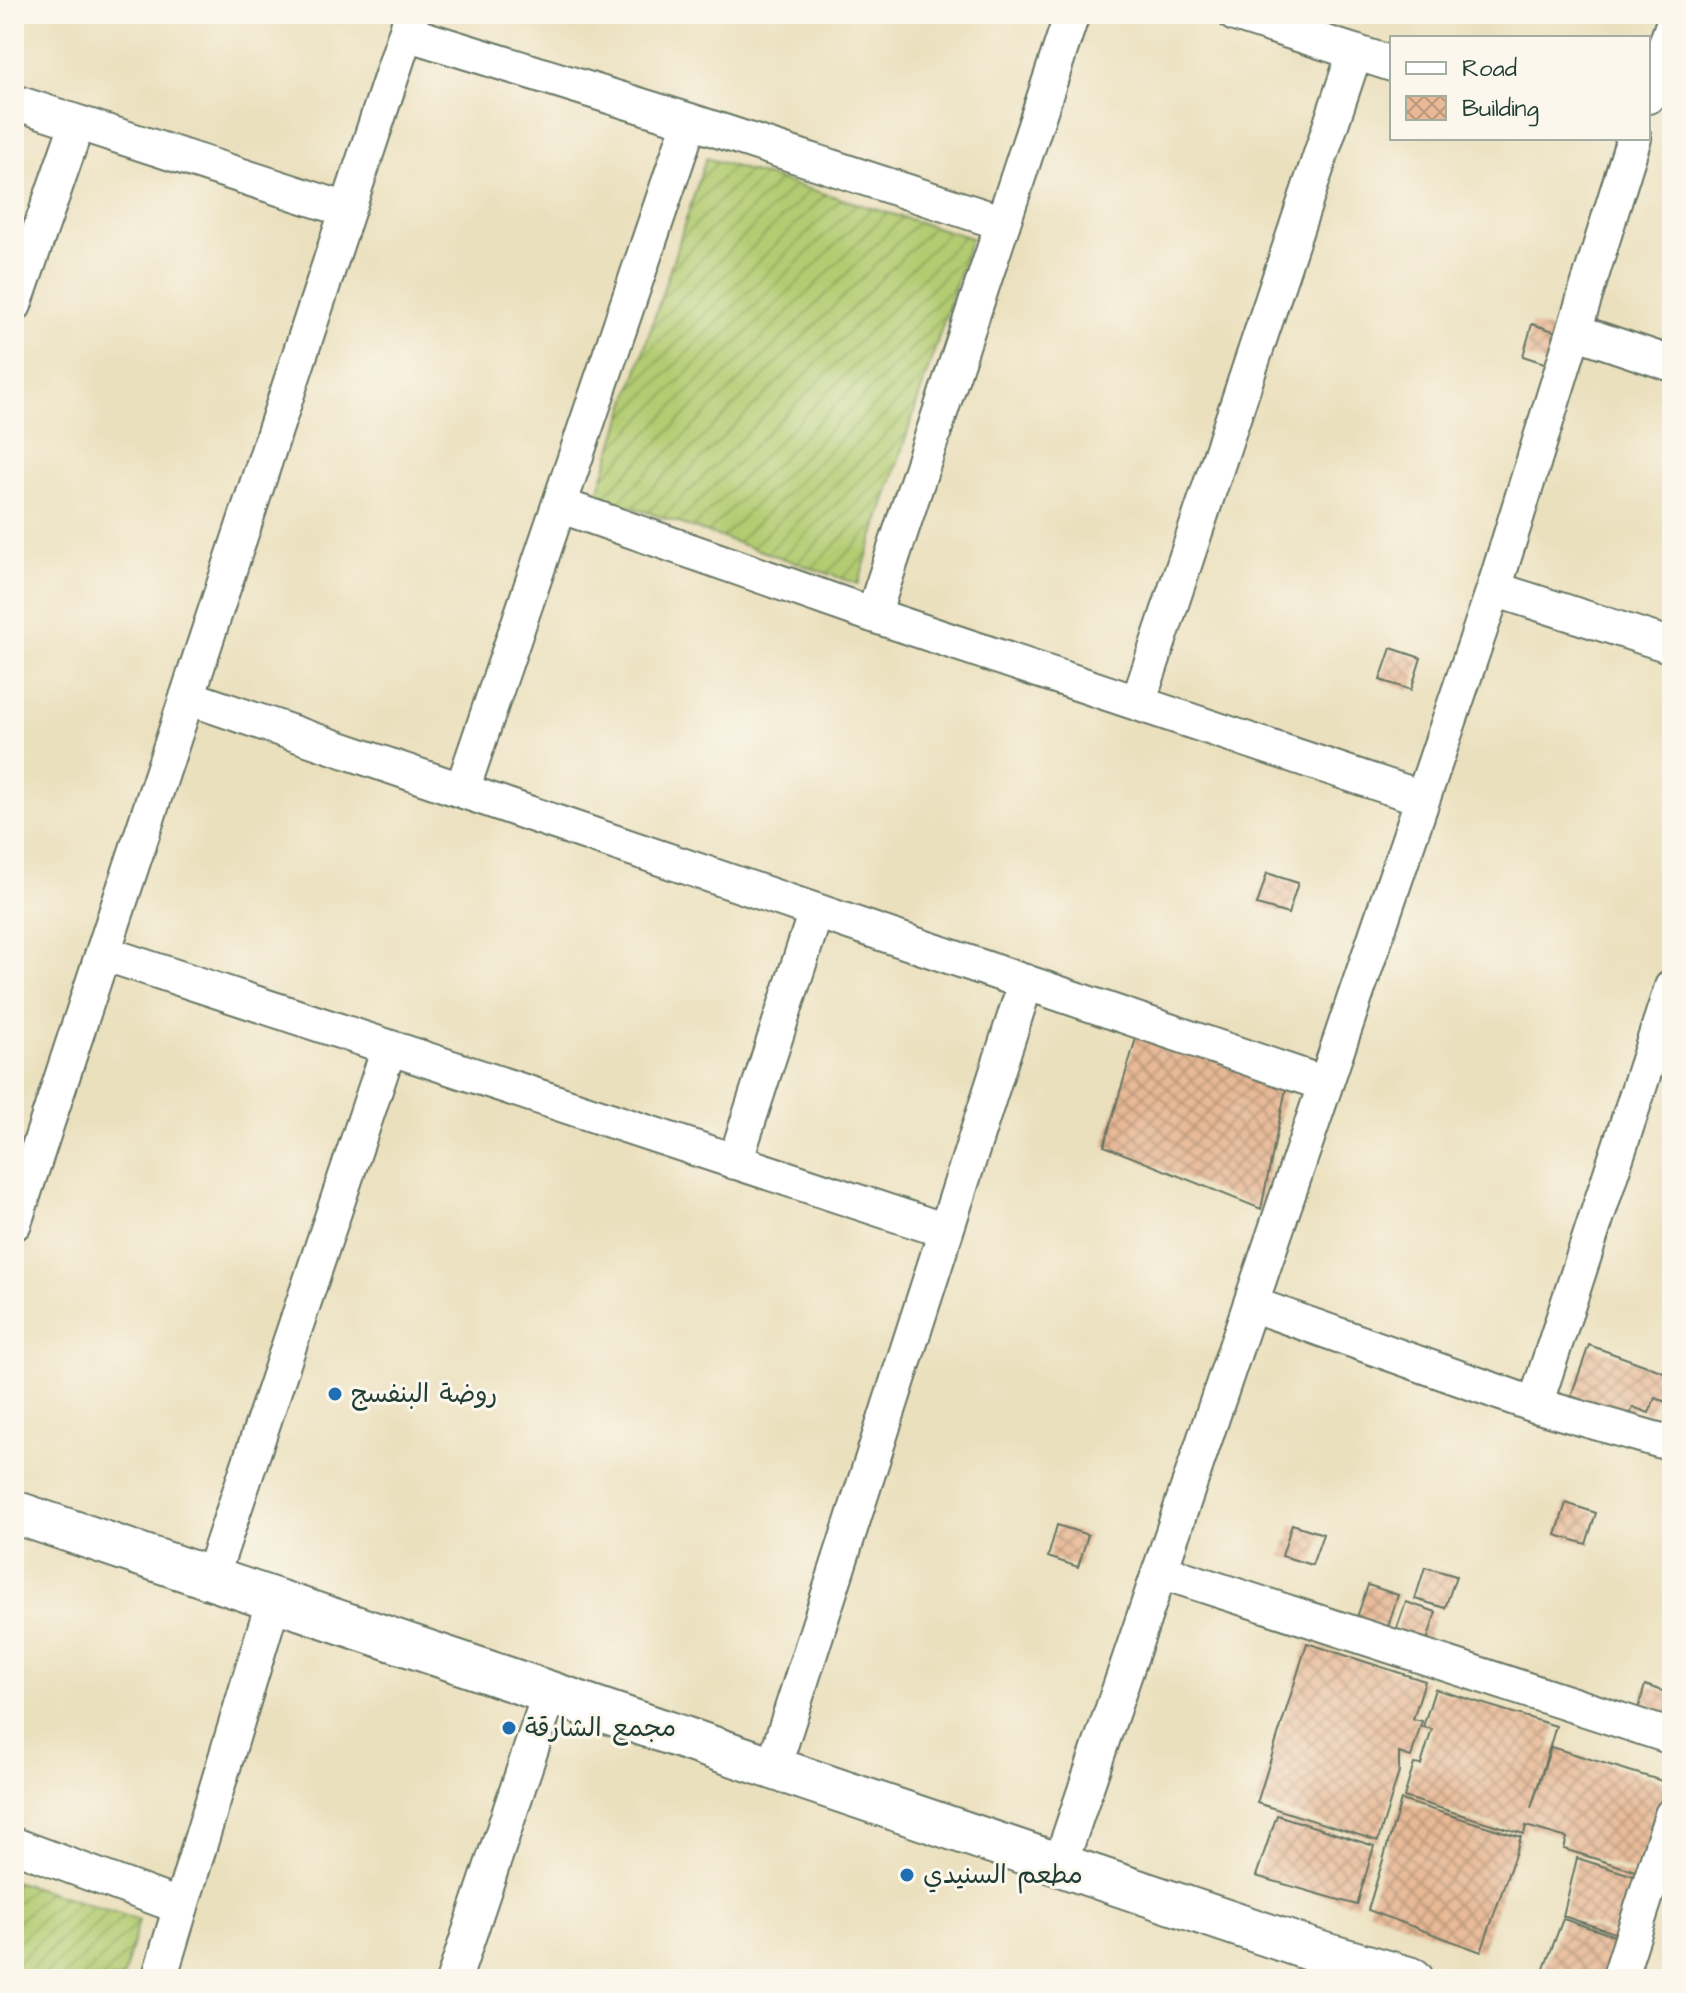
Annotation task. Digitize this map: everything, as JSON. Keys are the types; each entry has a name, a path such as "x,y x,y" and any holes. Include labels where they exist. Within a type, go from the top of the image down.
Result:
{"street":[{"path":"873,615 1072,14"},
{"path":"1235,14 1390,63"},
{"path":"17,1203 103,953 409,24 690,121 1003,223"},
{"path":"1650,90 1672,27"},
{"path":"1138,703 1355,52"},
{"path":"14,102 347,210"},
{"path":"462,790 690,121"},
{"path":"14,305 77,124"},
{"path":"1060,1864 1494,589 1574,331 1626,140"},
{"path":"1574,331 1672,364"},
{"path":"559,505 873,615 1422,798"},
{"path":"1494,589 1672,646"},
{"path":"187,697 1325,1084"},
{"path":"735,1162 816,911"},
{"path":"103,953 946,1231"},
{"path":"773,1768 1026,982"},
{"path":"1535,1405 1672,987"},
{"path":"211,1578 389,1048"},
{"path":"1251,1304 1535,1405 1672,1444"},
{"path":"14,1512 1060,1864 1317,1966 1412,1979"},
{"path":"1160,1571 1672,1737"},
{"path":"159,1979 274,1599"},
{"path":"454,1979 550,1692"},
{"path":"1619,1979 1672,1815"},
{"path":"14,1845 181,1907"}],"green space":[{"path":"706,158 971,238 858,584 597,495"},
{"path":"14,1881 139,1920 123,1979 14,1979"}],"building":[{"path":"1532,324 1563,334 1553,366 1523,356"},
{"path":"1391,648 1421,658 1411,690 1380,680"},
{"path":"1267,873 1298,883 1288,914 1257,905"},
{"path":"1137,1035 1287,1084 1261,1209 1104,1146"},
{"path":"1589,1345 1672,1375 1672,1404 1655,1398 1649,1413 1633,1407 1629,1418 1571,1396"},
{"path":"1566,1503 1596,1513 1586,1544 1556,1535"},
{"path":"1292,1524 1323,1534 1312,1565 1282,1556"},
{"path":"1057,1525 1088,1535 1078,1567 1048,1557"},
{"path":"1425,1567 1456,1576 1445,1608 1415,1599"},
{"path":"1368,1585 1398,1595 1388,1627 1357,1617"},
{"path":"1406,1602 1436,1612 1426,1644 1395,1634"},
{"path":"1307,1643 1425,1681 1413,1719 1422,1721 1411,1757 1399,1753 1399,1772 1378,1841 1257,1803"},
{"path":"1645,1685 1672,1694 1666,1726 1636,1717"},
{"path":"1435,1689 1556,1726 1531,1808 1551,1747 1672,1784 1672,1807 1651,1876 1564,1849 1567,1838 1526,1826 1524,1834 1404,1797 1414,1764 1421,1765 1432,1729 1423,1727"},
{"path":"1401,1800 1521,1837 1481,1952 1368,1910"},
{"path":"1277,1815 1374,1846 1357,1905 1256,1876"},
{"path":"1577,1858 1643,1879 1624,1936 1563,1916"},
{"path":"1563,1919 1624,1939 1610,1979 1540,1979"}],"place":[{"name":"روضة البنفسج","path":"335,1394"},
{"name":"مجمع الشارقة","path":"509,1728"},
{"name":"مطعم السنيدي","path":"907,1875"}]}
